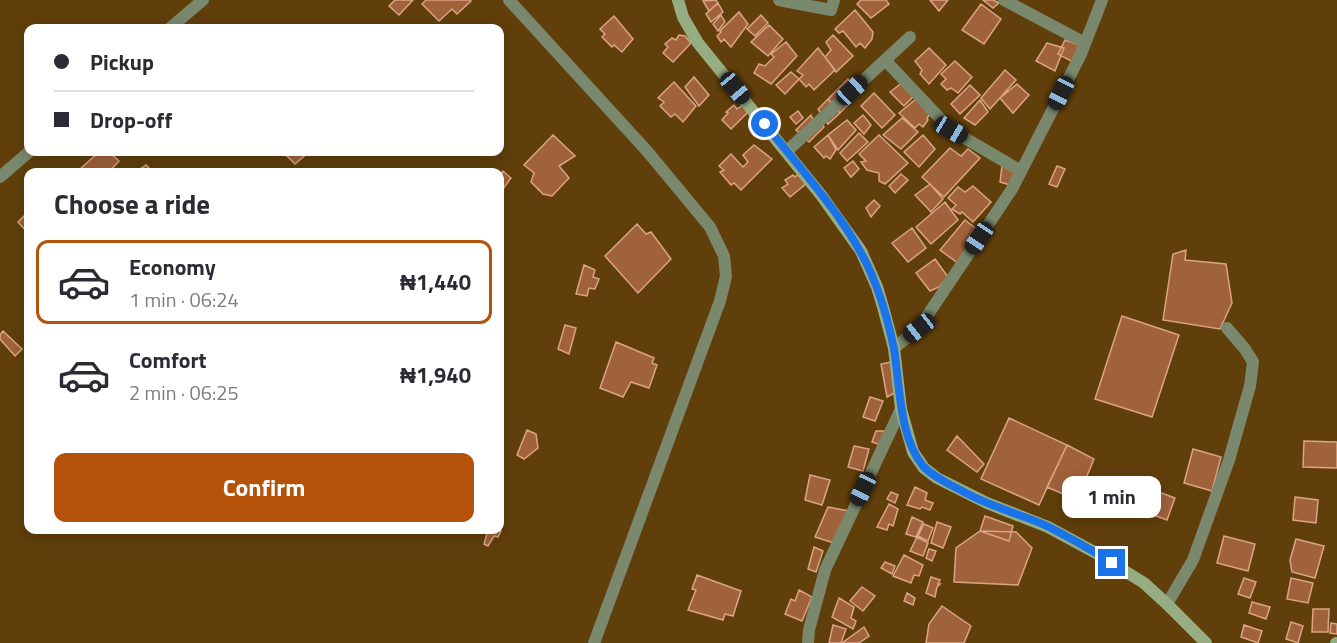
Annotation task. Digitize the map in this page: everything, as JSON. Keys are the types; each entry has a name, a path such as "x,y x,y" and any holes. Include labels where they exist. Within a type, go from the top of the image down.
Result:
{"street":[{"path":"175,24 203,0"},
{"path":"509,0 646,151 710,227 724,256 726,276 720,301 594,643"},
{"path":"678,0 683,17 698,43 821,195 861,251 877,287 894,348 901,409 913,452 924,468 937,478 987,503 1048,527 1096,553 1144,583 1204,643"},
{"path":"779,0 831,10 834,0"},
{"path":"1004,0 1085,43"},
{"path":"894,348 919,328 1012,189 1085,43 1102,0"},
{"path":"787,152 910,37"},
{"path":"885,60 951,130 1021,171"},
{"path":"0,177 24,156"},
{"path":"1167,604 1193,560 1229,460 1250,386 1253,362 1227,328"},
{"path":"808,643 809,630 825,570 901,409"},
{"path":"1186,623 1191,643"}],"building":[{"path":"395,0 413,0 399,15 389,6"},
{"path":"426,0 471,1 457,14 452,9 439,21 422,4"},
{"path":"716,0 718,3 709,11 703,1"},
{"path":"861,0 886,0 889,4 871,18 857,4"},
{"path":"930,0 948,0 939,11"},
{"path":"983,0 993,0 999,3 993,8"},
{"path":"718,3 723,12 711,22 706,14"},
{"path":"981,4 1001,19 984,44 962,30"},
{"path":"855,10 873,32 872,39 865,48 860,43 856,47 843,31 839,33 835,29"},
{"path":"739,12 748,24 731,47 724,39 721,42 717,36"},
{"path":"721,15 725,22 718,31 713,24"},
{"path":"761,15 768,23 755,36 747,29"},
{"path":"614,16 633,39 622,52 614,45 612,47 602,37 605,34 600,29"},
{"path":"769,25 783,39 768,56 751,42"},
{"path":"679,35 685,36 691,43 673,62 663,53 668,47 665,44 672,38 676,40"},
{"path":"833,35 853,56 836,72 825,57 831,50 826,42"},
{"path":"1065,40 1079,45 1073,62 1058,54"},
{"path":"786,42 797,56 771,84 754,73 759,64 765,66 774,57 771,54"},
{"path":"1047,43 1064,48 1055,71 1036,61"},
{"path":"818,48 835,70 814,90 809,84 806,87 799,79 803,75 797,71"},
{"path":"929,48 946,65 929,84 920,74 922,70 915,61"},
{"path":"955,61 972,77 958,93 951,88 947,90 941,84 946,79 941,74"},
{"path":"1005,70 1016,80 990,109 981,98"},
{"path":"791,72 799,79 785,94 776,85"},
{"path":"694,77 709,95 699,106 685,87"},
{"path":"848,79 859,94 840,113 828,99"},
{"path":"674,82 696,106 683,122 675,114 671,117 660,106 664,102 658,98"},
{"path":"903,82 915,95 904,106 890,92"},
{"path":"1017,84 1029,95 1013,113 1000,98"},
{"path":"970,85 980,95 960,114 951,104"},
{"path":"874,93 895,115 882,128 861,106"},
{"path":"828,99 840,113 828,124 818,109"},
{"path":"916,99 930,114 923,127 919,124 915,128 899,113"},
{"path":"980,100 988,112 975,125 964,118"},
{"path":"745,104 749,111 731,129 722,120 728,113 726,112 734,105 737,109"},
{"path":"798,111 803,118 796,124 790,117"},
{"path":"811,115 813,120 817,117 824,127 809,142 796,130"},
{"path":"863,115 871,125 864,134 854,123"},
{"path":"902,118 918,132 901,149 883,135"},
{"path":"847,120 856,130 838,150 828,135"},
{"path":"859,133 868,142 847,161 840,153"},
{"path":"553,135 575,156 559,166 569,178 552,196 543,194 531,182 534,173 524,165"},
{"path":"828,135 836,150 830,159 826,156 824,158 814,147"},
{"path":"879,135 908,163 885,184 879,181 879,173 867,170 861,162 866,161 859,154"},
{"path":"923,135 935,149 919,167 904,152"},
{"path":"754,145 772,159 741,190 734,183 731,185 720,172 724,170 719,166 731,154 743,167 748,162 743,155"},
{"path":"950,148 961,156 968,149 980,158 944,197 922,177"},
{"path":"95,156 113,156 119,161 113,168 81,168"},
{"path":"287,156 304,156 295,164"},
{"path":"853,161 859,169 851,177 844,168"},
{"path":"1002,166 1017,168 1010,185 1000,182"},
{"path":"1057,166 1065,169 1057,187 1049,184"},
{"path":"504,172 511,178 504,188"},
{"path":"801,172 807,183 790,197 782,188 788,184 785,180"},
{"path":"901,174 908,180 895,193 889,186"},
{"path":"930,184 943,199 931,212 915,195"},
{"path":"973,186 991,202 973,222 962,212 960,214 952,209 956,205 948,198 958,187 965,192"},
{"path":"874,200 880,206 871,217 866,208"},
{"path":"945,202 958,220 931,244 916,227"},
{"path":"24,216 24,229 18,222"},
{"path":"965,220 979,231 959,264 940,250"},
{"path":"637,224 646,234 651,232 671,259 638,293 605,256"},
{"path":"912,228 926,248 908,262 892,243"},
{"path":"1186,250 1185,260 1226,264 1232,303 1220,329 1163,320 1173,254"},
{"path":"935,259 948,277 939,287 930,291 916,273"},
{"path":"584,265 595,270 593,277 599,279 595,289 589,288 587,296 576,294"},
{"path":"1122,316 1179,335 1152,417 1095,399"},
{"path":"565,325 576,328 569,354 558,349"},
{"path":"3,331 22,349 15,356 0,339"},
{"path":"616,342 654,358 652,363 657,365 649,388 631,382 623,397 600,388"},
{"path":"892,362 896,392 887,397 881,364"},
{"path":"870,397 883,401 875,421 863,417"},
{"path":"1009,418 1067,445 1039,505 981,479"},
{"path":"527,430 536,434 538,448 524,459 517,455"},
{"path":"876,431 886,431 881,445 872,442"},
{"path":"957,436 984,464 977,472 947,450"},
{"path":"1304,441 1337,442 1337,468 1303,467"},
{"path":"1067,445 1094,459 1077,500 1047,487"},
{"path":"854,446 869,449 863,471 848,467"},
{"path":"1193,449 1221,457 1212,491 1184,483"},
{"path":"810,475 830,480 822,505 805,500"},
{"path":"915,487 927,493 925,500 933,503 930,510 907,505"},
{"path":"1156,491 1175,498 1167,520 1148,513"},
{"path":"891,492 898,495 895,503 887,499"},
{"path":"1295,497 1318,500 1316,523 1293,520"},
{"path":"889,504 898,509 893,526 889,524 887,530 877,527"},
{"path":"828,507 849,511 834,543 815,537"},
{"path":"985,516 1013,526 1009,541 980,531"},
{"path":"912,517 923,522 916,537 906,534"},
{"path":"937,522 951,527 943,548 931,543"},
{"path":"924,524 933,528 928,541 918,536"},
{"path":"980,531 1016,532 1032,548 1018,585 954,582 956,548"},
{"path":"487,534 500,534 498,537 494,536 488,546 484,544"},
{"path":"1224,536 1255,544 1248,571 1217,563"},
{"path":"917,537 928,543 923,556 910,551"},
{"path":"1296,539 1324,546 1315,578 1292,572 1290,560"},
{"path":"814,547 823,551 816,572 808,569"},
{"path":"929,549 936,551 932,561 926,558"},
{"path":"904,555 923,565 919,576 914,575 911,583 893,576"},
{"path":"885,562 895,566 892,574 881,568"},
{"path":"697,575 741,591 733,616 725,614 723,620 688,610 696,590 692,589"},
{"path":"931,577 940,580 935,597 926,593"},
{"path":"1244,578 1256,582 1250,598 1238,594"},
{"path":"1291,578 1313,583 1308,603 1287,599"},
{"path":"862,587 875,596 863,611 850,601"},
{"path":"799,590 812,597 802,621 785,614 791,599 795,601"},
{"path":"907,593 915,598 913,605 904,601"},
{"path":"839,598 854,607 851,618 856,621 853,629 832,617"},
{"path":"1252,602 1270,607 1266,619 1249,613"},
{"path":"942,606 971,626 964,643 926,643 929,624"},
{"path":"1313,609 1329,609 1328,632 1312,632"},
{"path":"1291,622 1303,626 1298,643 1286,639"},
{"path":"1331,623 1337,624 1337,634 1330,633"},
{"path":"833,625 846,629 841,643 829,643"},
{"path":"1244,625 1262,631 1258,643 1241,637"},
{"path":"864,627 869,636 859,643 842,643"}],"route":[{"path":"765,124 848,232 871,272 894,348 901,409 913,452 924,468 954,487 987,503 1048,527 1112,563"}]}
